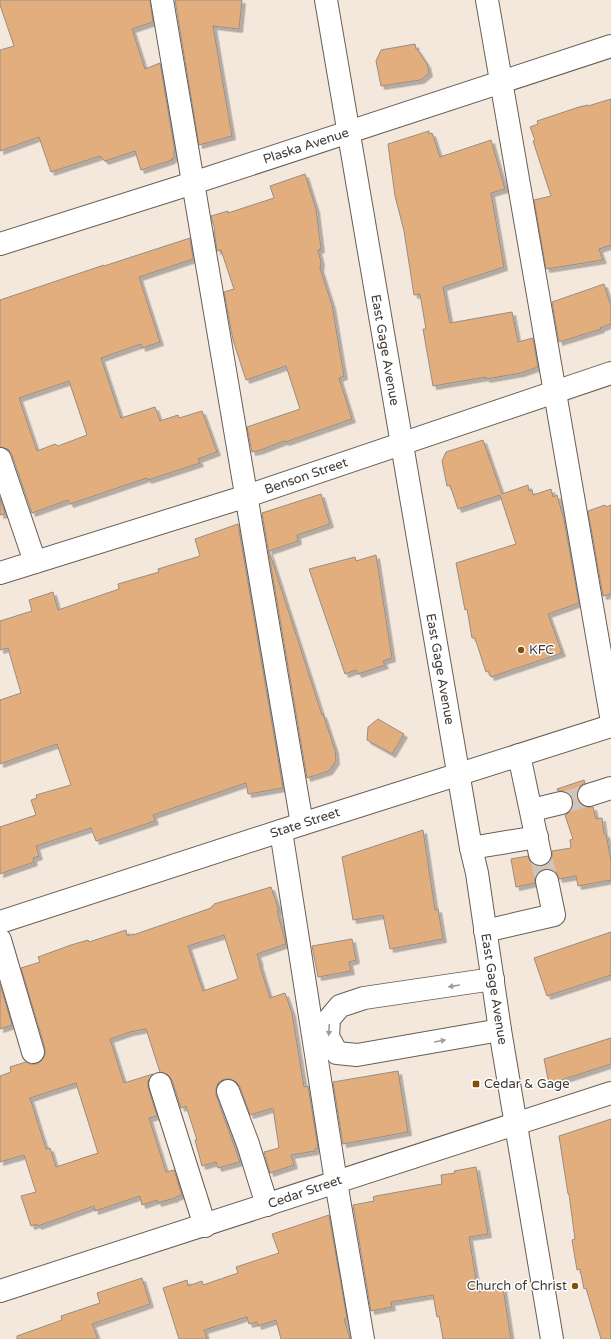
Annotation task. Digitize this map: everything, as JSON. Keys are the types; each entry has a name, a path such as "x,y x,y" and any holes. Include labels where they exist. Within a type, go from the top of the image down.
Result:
{"main road":[{"path":"162,0 302,824"},
{"name":"East Gage Avenue","path":"326,0 347,133 458,774 477,873 500,1030 552,1339"},
{"path":"487,0 611,716"},
{"name":"Plaska Avenue","path":"0,244 193,183 611,46"},
{"name":"Benson Street","path":"0,573 247,496 611,373"},
{"path":"0,459 36,562"},
{"name":"State Street","path":"0,922 611,726"},
{"path":"471,848 539,845 519,755"},
{"path":"589,795 611,788"},
{"path":"532,810 561,803"},
{"path":"281,831 362,1339"},
{"path":"485,931 554,915 546,881"},
{"path":"0,940 33,1052"},
{"path":"493,979 364,998 340,1006 329,1018 328,1037 337,1053 357,1055 500,1030"},
{"path":"160,1084 205,1226"},
{"path":"228,1091 248,1144 267,1205"},
{"name":"Cedar Street","path":"0,1292 611,1093"}],"building":[{"path":"0,0 150,0 153,22 132,29 145,69 160,63 175,152 174,158 141,170 135,151 105,161 100,156 51,172 39,137 0,151 0,50 14,46 0,5"},
{"path":"175,0 242,0 239,29 213,26 232,136 199,145"},
{"path":"415,44 416,49 427,64 429,73 420,80 381,86 376,61 381,50"},
{"path":"611,99 611,245 599,249 603,260 546,269 534,200 551,196 533,141 535,140 530,127 538,124 537,121 579,107 588,106"},
{"path":"429,131 429,134 432,133 440,157 491,140 505,189 491,193 504,267 443,287 450,323 512,312 518,342 533,338 538,367 521,373 433,386 423,329 426,329 420,294 414,295 404,231 395,196 388,144"},
{"path":"305,174 316,209 321,249 318,250 321,262 320,268 332,305 344,376 339,378 352,419 252,452 247,427 300,409 286,366 246,380 233,340 224,292 234,289 221,250 217,251 215,230 211,216 228,211 228,213 274,198 270,186"},
{"path":"190,238 193,259 139,277 160,342 142,348 141,344 101,358 121,418 155,407 160,421 178,415 179,418 202,411 217,452 198,459 200,463 148,480 147,478 70,504 68,500 32,513 12,455 8,449 0,447 0,300","holes":["69,381 87,435 58,446 55,444 37,451 19,398"]},
{"path":"604,284 611,306 611,324 600,328 601,329 559,342 552,302"},
{"path":"483,440 502,494 528,485 529,491 532,490 533,495 551,489 553,497 557,495 564,520 579,603 548,614 562,653 491,677 488,671 486,672 475,638 472,638 456,563 516,544 500,495 458,509 450,485 447,486 442,461 446,452"},
{"path":"321,494 330,524 297,535 298,541 269,551 322,715 323,714 335,750 336,761 329,771 307,778 262,513"},
{"path":"0,498 5,514 0,515"},
{"path":"605,505 606,507 611,505 611,594 603,596 588,511"},
{"path":"238,524 283,788 248,794 246,783 153,815 155,821 96,841 91,828 36,846 39,856 33,858 34,862 0,874 0,827 36,815 31,800 37,798 36,795 71,785 57,744 0,764 0,700 21,693 8,648 0,650 0,621 32,611 29,600 53,592 58,610 119,589 118,584 159,572 158,569 200,556 195,539"},
{"path":"376,555 392,658 383,661 385,665 358,674 356,670 345,674 309,569 355,557 356,561"},
{"path":"378,719 404,734 392,754 367,740 368,727"},
{"path":"584,780 585,783 580,786 577,792 577,798 581,804 587,807 593,807 596,819 602,818 604,834 606,834 611,861 611,880 578,886 576,876 559,879 556,872 551,869 545,869 538,872 535,877 535,883 516,887 511,859 528,856 531,863 536,866 542,866 549,863 552,857 552,851 571,848 570,840 573,839 565,815 570,812 573,807 573,800 570,794 564,791 558,791 557,789"},
{"path":"423,830 435,910 438,909 443,939 390,949 383,915 353,920 342,857"},
{"path":"271,887 279,911 277,911 286,944 257,954 270,998 285,993 292,1013 304,1087 308,1086 318,1148 315,1149 315,1151 291,1155 294,1165 270,1173 264,1152 279,1148 273,1108 250,1115 240,1087 236,1082 230,1079 224,1079 218,1083 216,1095 240,1162 218,1168 216,1162 202,1166 195,1140 197,1140 186,1106 181,1108 172,1080 168,1075 160,1072 146,1029 130,1032 110,1039 124,1083 153,1074 148,1081 148,1087 157,1116 149,1118 166,1172 174,1170 182,1195 174,1199 158,1203 157,1200 142,1205 140,1196 95,1211 94,1206 38,1226 37,1224 31,1226 21,1196 36,1192 24,1155 0,1162 0,1076 11,1072 10,1067 26,1062 30,1064 37,1064 45,1055 45,1048 21,968 40,962 38,957 71,945 88,940 89,942 126,930 127,936 133,935 211,908 214,904","holes":["224,935 238,979 203,991 188,946","76,1083 98,1153 56,1167 50,1148 46,1149 30,1098"]},
{"path":"611,932 611,975 547,996 534,958"},
{"path":"352,939 356,960 349,962 351,971 318,977 312,946"},
{"path":"0,984 12,1025 0,1029"},
{"path":"611,1038 611,1064 549,1084 544,1059"},
{"path":"398,1071 408,1132 343,1144 333,1082"},
{"path":"611,1119 611,1339 601,1339 586,1288 584,1289 580,1269 577,1270 572,1240 575,1239 569,1194 559,1136"},
{"path":"476,1167 488,1234 469,1237 478,1292 503,1288 511,1339 443,1339 433,1295 391,1302 392,1307 371,1311 353,1205 374,1201 373,1197 376,1196 442,1184 441,1175"},
{"path":"329,1215 347,1318 344,1319 350,1339 281,1339 276,1320 258,1326 257,1322 249,1324 247,1317 204,1330 207,1339 179,1339 163,1288 187,1280 188,1286 202,1281 203,1285 238,1273 236,1267 279,1253 272,1234"},
{"path":"142,1278 150,1304 92,1324 98,1339 17,1339 17,1336 62,1320 61,1316 100,1303 97,1293"}],"tunnel":[{"path":"561,803 589,795"},
{"path":"540,854 547,881"}],"place":[{"name":"KFC","path":"521,650"},
{"name":"Cedar & Gage","path":"476,1084"},
{"name":"Church of Christ","path":"575,1286"}]}
